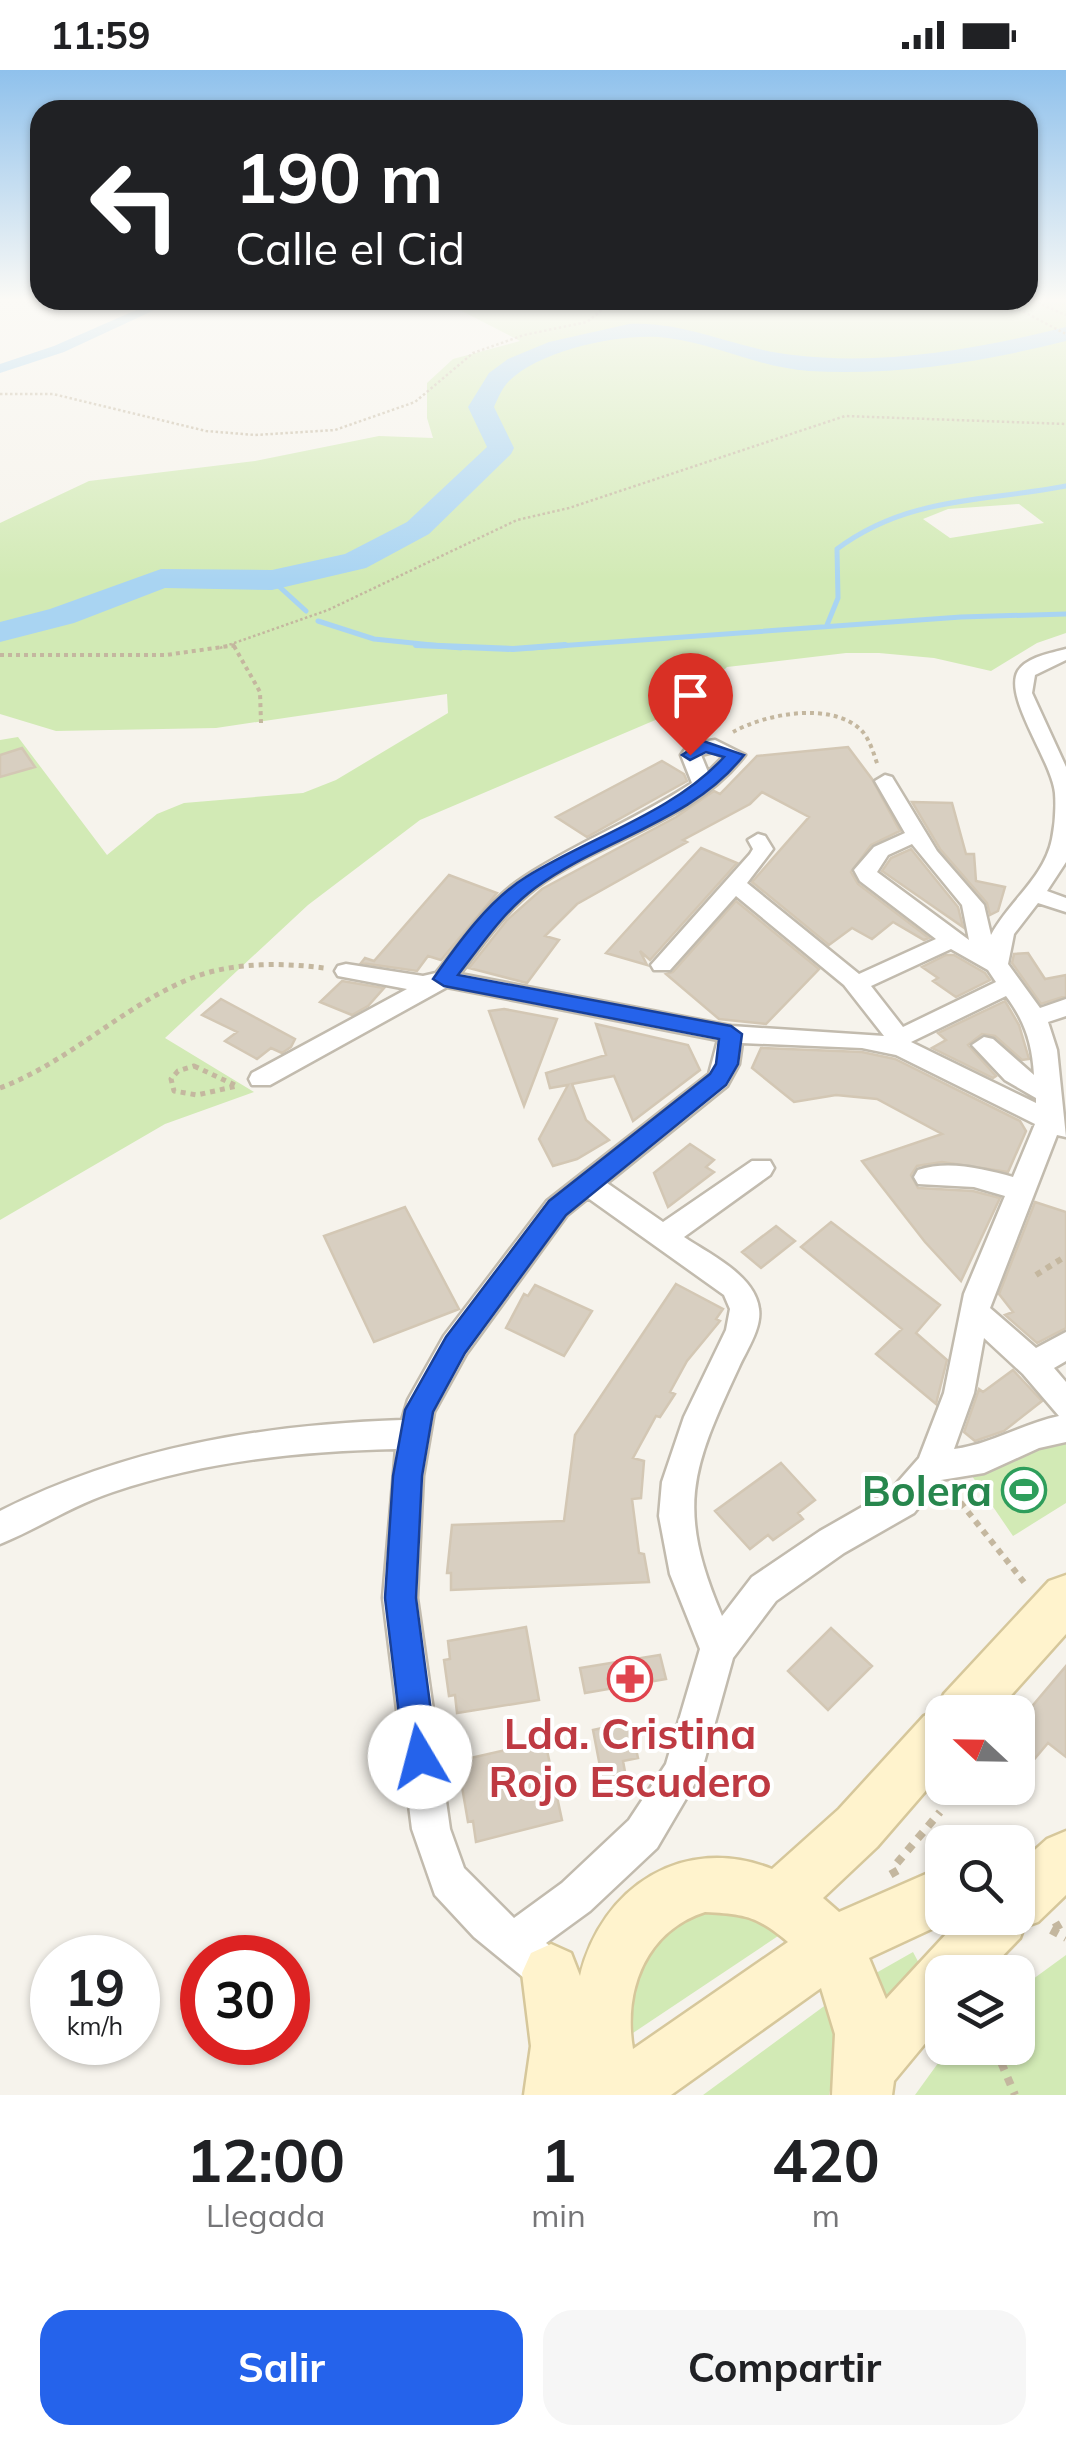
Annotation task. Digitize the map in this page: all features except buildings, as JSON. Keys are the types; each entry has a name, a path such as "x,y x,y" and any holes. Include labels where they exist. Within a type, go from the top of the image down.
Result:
{"street":[{"path":"1002,975 1003,934 1054,866 1063,837 1065,790 1046,738 1023,693 1023,682 1026,672 1036,664 1066,654"},
{"path":"249,1083 444,979 496,912 530,882 702,785 731,763 735,755 715,746"},
{"path":"532,1957 576,1898 643,1834 682,1774 718,1649 764,1589 832,1542 902,1502 932,1467 959,1392 986,1272 1054,1114 1056,1052 980,947 982,920 965,890 938,866 885,780"},
{"path":"918,836 884,847 865,870 873,882 1002,975"},
{"path":"662,964 760,856 763,849 758,840"},
{"path":"736,884 764,912 856,984 900,1043"},
{"path":"1034,894 1066,905"},
{"path":"856,984 952,940"},
{"path":"346,970 422,984 444,979 731,1034 900,1043 1054,1114"},
{"path":"900,1043 1002,975"},
{"path":"1035,1018 1066,1006"},
{"path":"601,2014 488,1923 449,1882 431,1829 400,1598 407,1476 419,1410 456,1345 558,1208 718,1080 727,1064 731,1034"},
{"path":"984,1044 1054,1114"},
{"path":"664,1236 760,1168"},
{"path":"926,1177 974,1177 1022,1190"},
{"path":"588,1184 734,1286 745,1308 741,1330 694,1433 678,1482 675,1516 688,1574 718,1649"},
{"path":"974,1312 1034,1364 1066,1405"},
{"path":"1034,1364 1066,1344"},
{"path":"932,1467 984,1460 1034,1435 1066,1428"},
{"path":"0,1528 71,1493 178,1460 330,1436 415,1434"},
{"path":"977,1695 1058,1606"},
{"path":"782,1898 858,1828 925,1753"},
{"path":"1035,1865 1066,1857"},
{"path":"1035,1899 1066,1857"},
{"path":"865,2081 860,2004 834,1948 813,1922 782,1898 741,1883 708,1882 672,1893 644,1914 613,1961 601,2014 605,2060 618,2095 752,1997 834,1948 925,1902"},
{"path":"970,1955 997,1935"},
{"path":"532,1957 561,2046 554,2095"},
{"path":"865,2081 925,2001"}],"path":[{"path":"0,394 66,396 206,431 267,435 335,430 415,402 427,392"},
{"path":"0,655 166,655 234,646 328,610 517,520 569,508 845,416 1066,424"},
{"path":"234,646 261,687 266,705 261,723"},
{"path":"715,746 740,727 759,719 824,717 861,730 885,780"},
{"path":"0,1088 32,1076 181,982 278,962 346,970"},
{"path":"188,1065 249,1083 186,1096 174,1091 171,1079 188,1065"},
{"path":"1036,1274 1066,1256"},
{"path":"932,1467 1058,1606"},
{"path":"929,1825 940,1812"},
{"path":"925,1830 892,1868 925,1899"},
{"path":"1035,1922 1066,1938"},
{"path":"1002,2065 1015,2095"}],"green space":[{"path":"427,392 1066,392 1066,633 1037,643 991,671 934,658 879,653 846,653 727,667 686,707 420,820 308,905 165,1038 254,1092 165,1124 0,1220 0,740 18,737 107,855 157,814 184,803 303,793 336,780 448,713 447,694 216,728 56,731 0,714 0,523 89,481 255,461 379,436 433,438 427,418","holes":["1019,504 1044,523 950,538 923,519 948,509"]},
{"name":"Bolera","path":"1066,1439 1066,1503 1013,1536 972,1476"},
{"path":"719,1905 787,1930 624,2039 626,1986 663,1925"},
{"path":"913,1952 922,1969 882,2009 869,1977"},
{"path":"1066,1955 1066,2095 915,2095 937,2065 1035,2065 1035,1978"},
{"path":"827,2004 841,2038 829,2095 703,2095"}],"waterway":[{"path":"0,632 62,616 161,578 272,580 355,561 418,528 501,448 481,407 490,392"},
{"path":"827,625 838,598 837,549 864,532 919,510 1066,486"},
{"path":"272,580 306,611"},
{"path":"530,648 961,617 1066,614"},
{"path":"318,621 374,639 443,646"},
{"path":"416,645 443,646"},
{"path":"443,646 513,649 565,645"},
{"path":"443,646 461,648"}],"place":[{"name":"Bolera","path":"1024,1490"},
{"name":"Lda. Cristina Rojo Escudero","path":"630,1679"}],"route":[{"path":"420,1757 400,1598 407,1476 419,1410 456,1345 558,1208 718,1080 727,1064 731,1034 444,979 496,912 530,882 666,808 718,774 735,755 715,746 696,748 690,755"}]}
